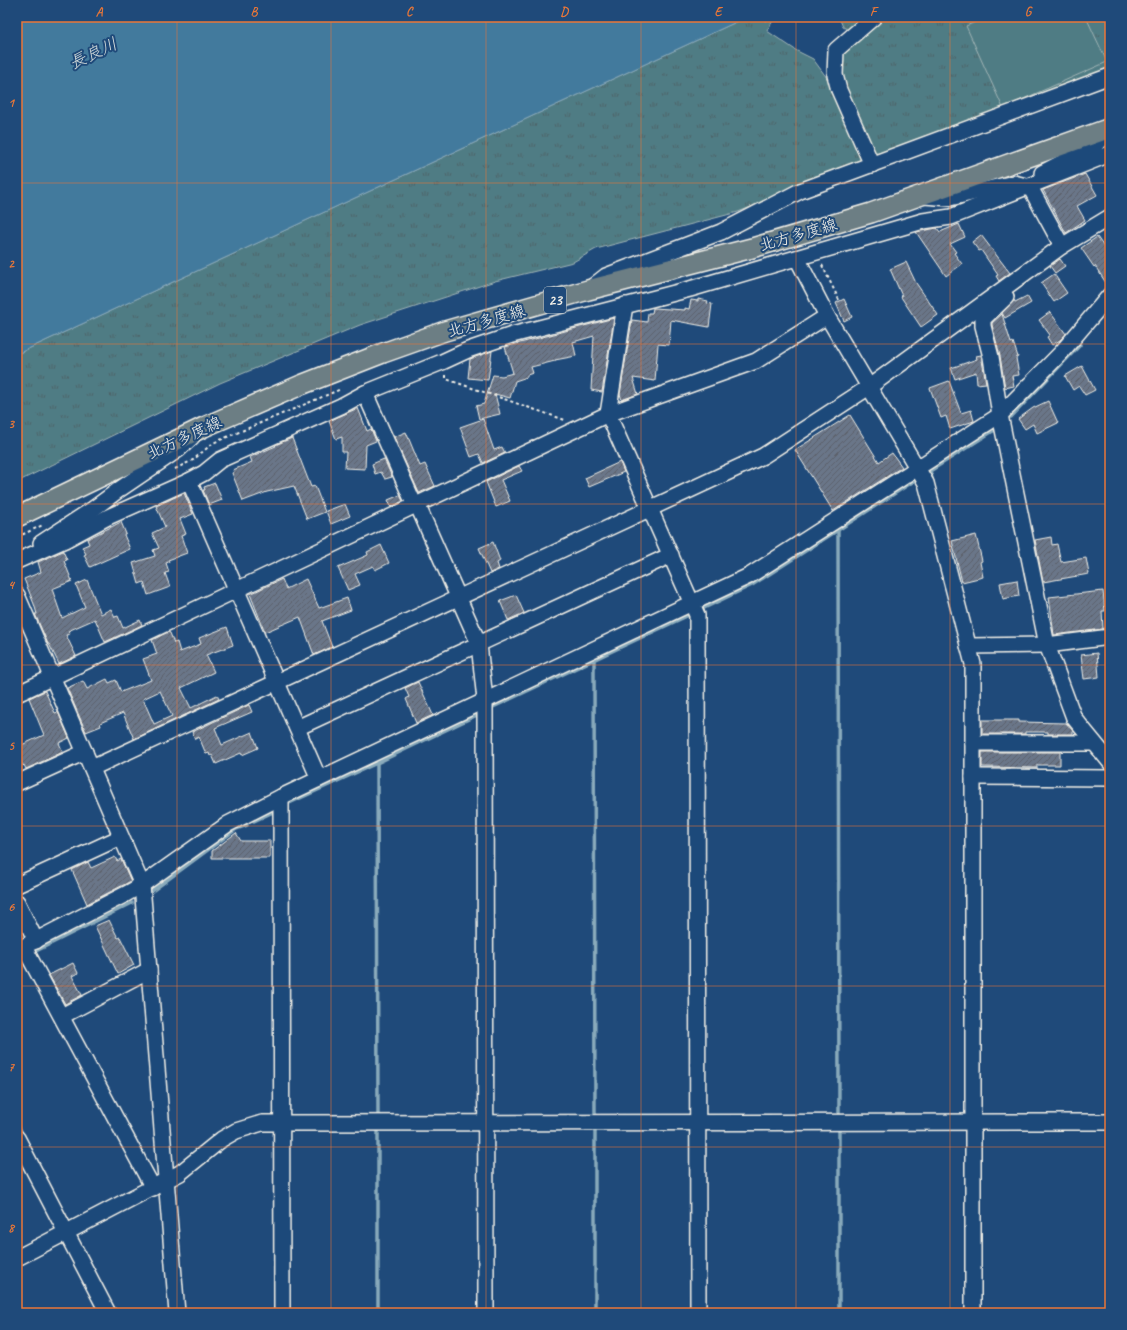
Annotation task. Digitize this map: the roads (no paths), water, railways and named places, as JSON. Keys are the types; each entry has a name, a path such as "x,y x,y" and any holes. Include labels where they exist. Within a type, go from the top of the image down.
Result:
{"main road":[{"name":"北方多度線","path":"17,517 204,427 301,385 445,331 588,290 760,245 871,213 1110,129"}],"street":[{"path":"872,165 839,90 835,75 836,50 874,17"},
{"path":"588,290 606,276 721,232 800,191 1110,76"},
{"path":"1030,187 1041,173 1096,145 1110,129"},
{"path":"17,559 65,540 108,517 189,481 204,473 220,460 341,406 365,393 468,350 512,335 690,289 923,221 951,217 1030,187 1110,154"},
{"path":"918,196 950,198 1014,183 1030,187 1062,246"},
{"path":"92,768 278,683 763,456 869,387 964,319 1024,272 1062,246 1110,217"},
{"path":"797,258 827,316 926,483 973,664 973,1313"},
{"path":"1024,272 1024,278 983,319 983,326 991,357 1000,415 1047,645 1074,718 1110,762"},
{"path":"25,946 142,885 228,824 281,796 749,576 1000,415 1060,354 1110,295"},
{"path":"625,306 608,414 697,615 698,1313"},
{"path":"17,694 608,414 756,361 827,316"},
{"path":"365,393 479,644 485,700 486,1313"},
{"path":"17,559 93,509 179,449 204,427"},
{"path":"189,481 319,778"},
{"path":"297,728 671,555"},
{"path":"17,595 142,885 149,970 160,1185 177,1313"},
{"path":"968,646 1047,645 1110,637"},
{"path":"973,743 1094,743"},
{"path":"17,783 85,752"},
{"path":"973,777 1110,778"},
{"path":"281,796 282,1313"},
{"path":"17,885 121,837"},
{"path":"17,902 25,946 62,1016 160,1185"},
{"path":"62,1016 149,970"},
{"path":"17,1258 160,1185 180,1173 222,1139 236,1131 262,1123 1110,1122"},
{"path":"17,1138 108,1313"}],"water":[{"name":"長良川","path":"17,17 747,17 17,354"}],"waterway":[{"path":"1011,417 1080,345"},
{"path":"933,482 930,471 996,429"},
{"path":"839,1114 838,530 917,479"},
{"path":"700,610 752,585 838,530"},
{"path":"491,708 691,614"},
{"path":"594,660 595,1114"},
{"path":"285,805 479,714"},
{"path":"377,763 378,1114"},
{"path":"254,821 275,811 275,814"},
{"path":"152,891 236,829 247,825"},
{"path":"34,952 132,903"},
{"path":"17,961 24,957"},
{"path":"17,1123 24,1137"},
{"path":"378,1131 378,1313"},
{"path":"595,1131 595,1313"},
{"path":"839,1131 839,1313"}]}
